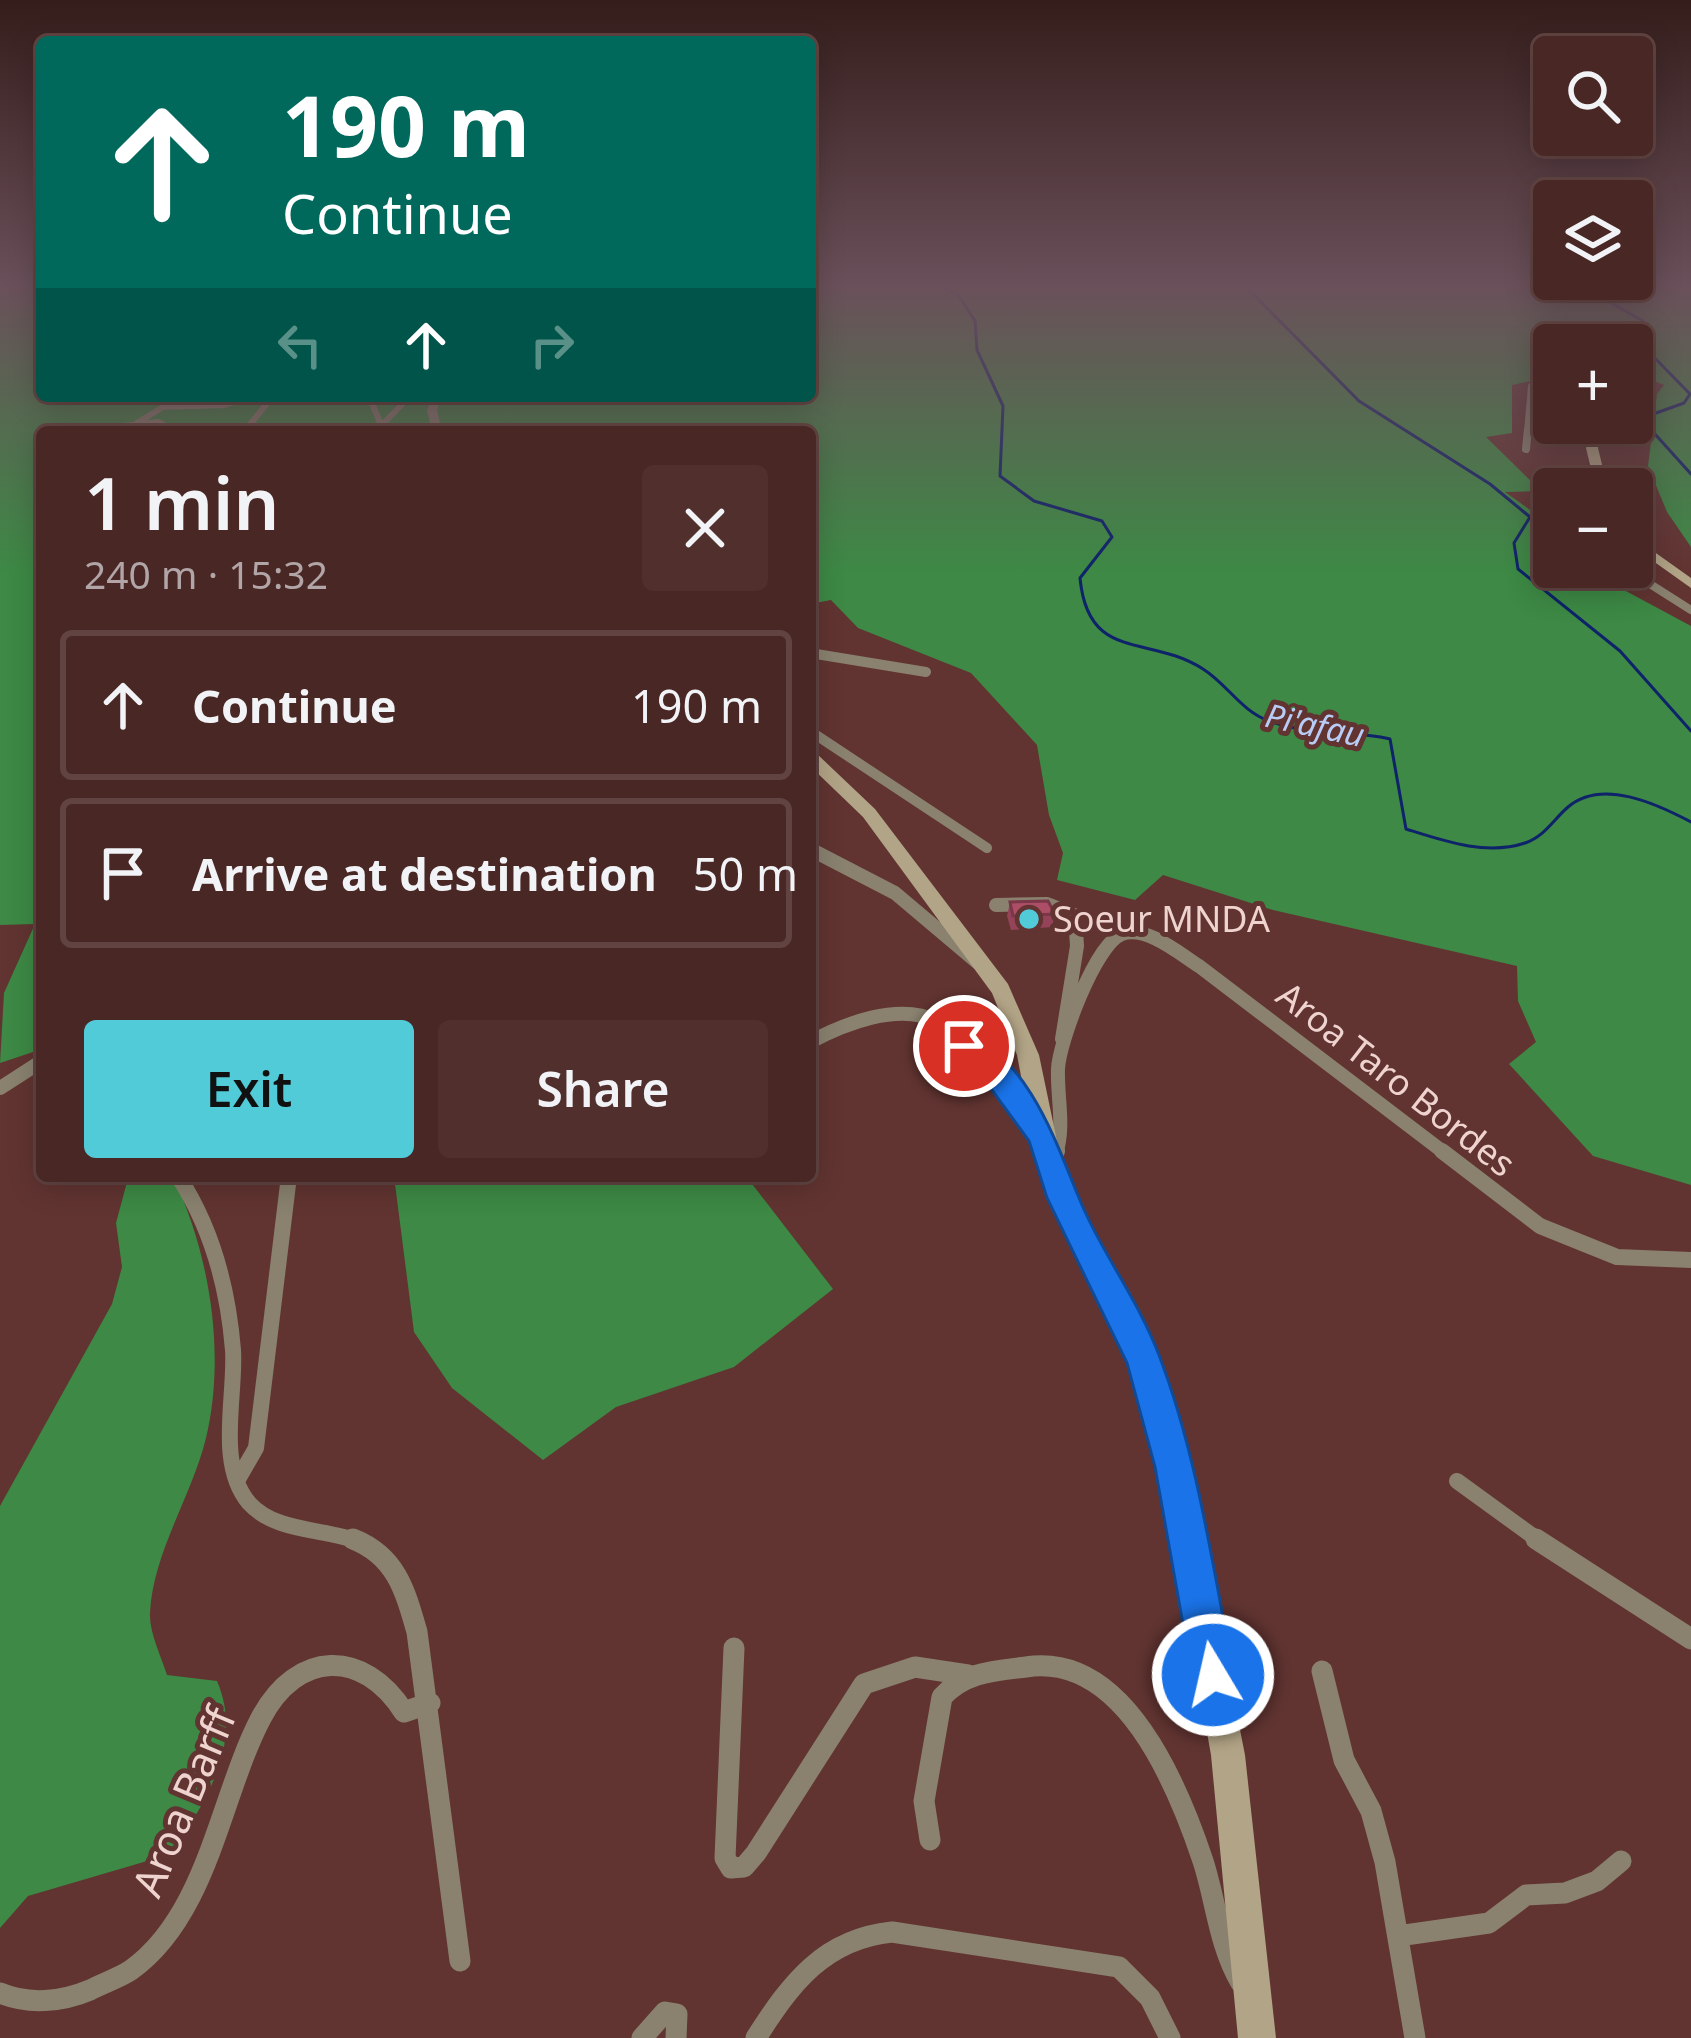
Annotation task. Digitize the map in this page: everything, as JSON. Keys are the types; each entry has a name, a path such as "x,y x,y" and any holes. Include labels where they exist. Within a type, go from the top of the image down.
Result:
{"main road":[{"path":"1653,556 1691,584"},
{"path":"816,754 869,813 987,968 1028,1055 1050,1166 1144,1359 1174,1467 1235,1800 1257,2038"}],"street":[{"path":"1526,448 1533,386"},
{"path":"207,402 225,405"},
{"path":"137,423 163,407 237,402"},
{"path":"249,426 268,402"},
{"path":"366,402 372,403 382,426"},
{"path":"383,426 405,402"},
{"path":"116,426 220,426"},
{"path":"1653,585 1691,610"},
{"path":"816,654 926,672"},
{"path":"816,753 987,848"},
{"path":"816,852 895,893 965,955 987,968"},
{"name":"Aroa Taro Bordes","path":"996,905 1047,904 1075,916 1077,935 1060,1010 1061,1148 1050,1166"},
{"name":"Aroa Taro Bordes","path":"1062,1040 1111,941 1127,933 1140,936 1212,975 1540,1226 1617,1257 1691,1260"},
{"path":"816,1039 849,1021 889,1016 936,1020 1000,1078 1042,1136"},
{"path":"0,1088 16,1072 36,1064"},
{"path":"181,1182 203,1226 232,1338 232,1464 237,1480 257,1509 280,1523 374,1548 391,1562 419,1644 430,1703 460,1961"},
{"path":"237,1480 256,1448 288,1182"},
{"path":"1457,1481 1505,1520 1691,1640"},
{"path":"734,1648 725,1858 731,1868 744,1867 756,1853 864,1684 878,1674 932,1666 968,1675 1057,1664 1093,1682 1112,1700 1181,1802 1211,1886 1228,1965 1253,2002"},
{"name":"Aroa Barff","path":"0,1993 25,2002 98,1990 126,1979 151,1958 187,1901 255,1730 286,1684 318,1665 342,1664 366,1669 384,1681 404,1712 430,1703"},
{"path":"1322,1671 1344,1760 1371,1811 1415,2038"},
{"path":"930,1840 924,1801 942,1697 968,1675"},
{"path":"1398,1936 1489,1923 1526,1894 1565,1893 1597,1881 1621,1861"},
{"path":"755,2038 815,1958 862,1932 892,1932 1119,1967 1140,1981 1170,2038"},
{"path":"642,2038 665,2012 677,2014 676,2038"}],"green space":[{"path":"0,382 36,382 36,402 816,402 816,382 1526,382 1512,385 1512,433 1486,437 1533,483 1533,491 1505,492 1533,512 1533,588 1620,588 1691,626 1691,1185 1593,1156 1509,1064 1536,1042 1518,1001 1517,966 1273,910 1163,875 1135,900 1057,880 1063,853 1049,815 1037,745 971,673 858,628 831,600 816,603 816,426 36,426 36,1051 0,1063 4,993 35,924 0,925"},
{"path":"1657,382 1691,382 1691,547 1667,512 1653,468 1648,466 1657,394 1664,385"},
{"path":"127,1182 175,1182 205,1272 214,1340 212,1406 192,1481 158,1568 150,1620 167,1675 217,1681 224,1704 224,1749 208,1793 171,1854 28,1896 0,1928 0,1506 112,1304 122,1267 116,1223"},
{"path":"395,1182 751,1182 833,1289 734,1367 616,1407 543,1460 452,1388 414,1332"}],"building":[{"path":"1048,901 1055,914 1013,916 1010,902"}],"waterway":[{"name":"Pi'afau","path":"992,382 1003,406 1000,476 1034,501 1102,521 1112,537 1080,578 1085,605 1095,623 1124,642 1203,669 1250,711 1269,721 1390,739 1406,829 1465,845 1510,847 1532,840 1582,799 1613,794 1646,802 1691,822"},
{"path":"1340,382 1359,401 1490,484 1530,517 1514,543 1518,569 1620,651 1691,731"},
{"path":"1678,382 1690,394 1684,403 1645,417 1645,423 1691,474"}],"place":[{"name":"Soeur MNDA","path":"1029,919"}],"route":[{"path":"964,1046 1000,1078 1042,1136 1063,1198 1144,1359 1174,1467 1213,1675"}]}
